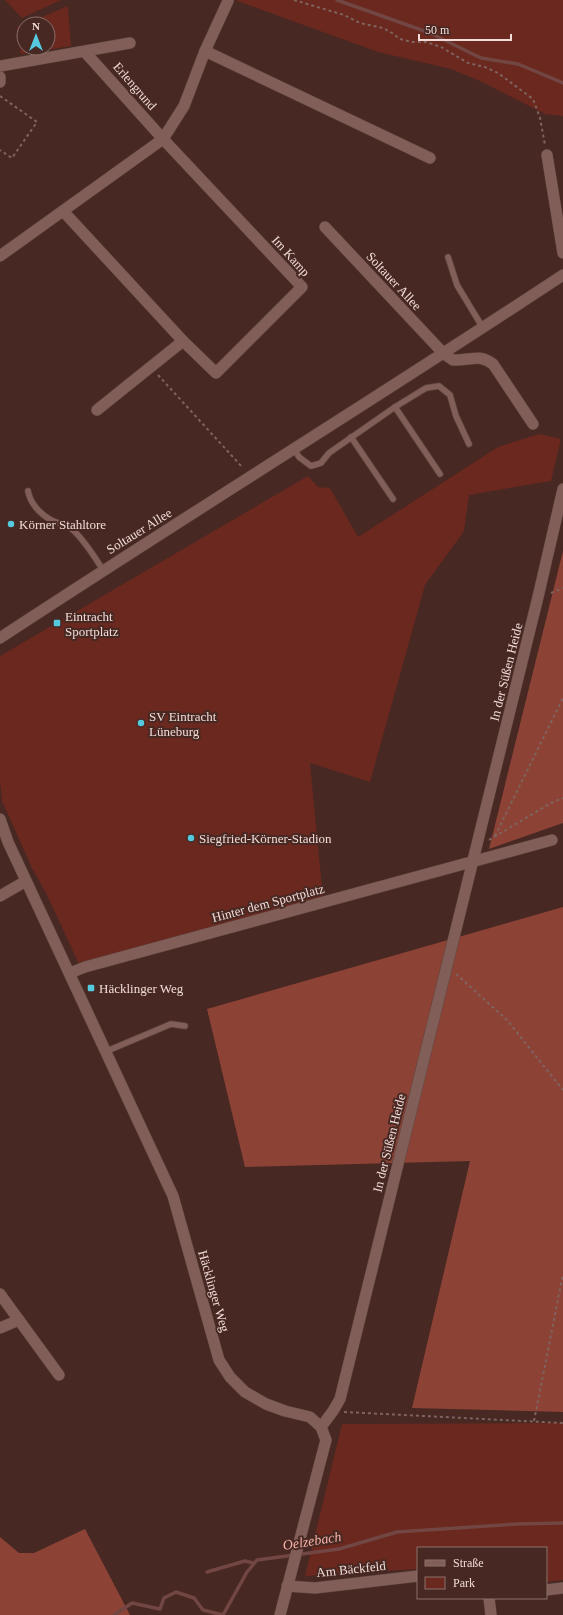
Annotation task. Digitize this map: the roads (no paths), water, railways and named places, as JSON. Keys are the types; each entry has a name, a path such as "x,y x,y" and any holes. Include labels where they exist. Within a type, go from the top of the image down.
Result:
{"street":[{"path":"0,256 163,139 184,106 205,51 228,1"},
{"name":"Erlengrund","path":"0,66 130,43"},
{"path":"205,51 430,158"},
{"name":"Erlengrund","path":"86,52 163,139"},
{"path":"0,76 0,82"},
{"name":"Im Kamp","path":"63,211 183,341 216,372 302,287 163,139"},
{"path":"547,155 563,253"},
{"name":"Soltauer Allee","path":"325,227 444,354"},
{"name":"Soltauer Allee","path":"0,638 103,570 444,354 563,275"},
{"path":"97,410 183,341"},
{"path":"444,354 453,360 480,358 493,364 533,424"},
{"name":"In der Süßen Heide","path":"321,1427 340,1399 448,967 563,489"},
{"name":"Häcklinger Weg","path":"0,820 8,842 107,1051 173,1196 219,1360 230,1377 245,1392 266,1404 285,1411 310,1417 321,1427"},
{"path":"473,862 552,840"},
{"name":"Hinter dem Sportplatz","path":"70,973 85,966 473,862"},
{"path":"0,896 26,881"},
{"path":"0,1294 59,1375"},
{"path":"0,1328 19,1320"},
{"path":"280,1615 326,1440 321,1427"},
{"name":"Am Bäckfeld","path":"287,1586 314,1588 417,1576"},
{"path":"547,1590 563,1588"},
{"path":"489,1599 491,1615"}],"lane":[{"path":"448,257 457,285 483,328"},
{"path":"294,449 299,457 311,466 321,463 329,453 351,436 395,407 426,388 439,386 450,395 456,416 469,444"},
{"path":"395,407 440,474"},
{"path":"351,436 393,499"},
{"path":"28,491 34,505 41,513 50,520 68,526 78,535 103,570"},
{"path":"107,1051 170,1024 185,1026"}],"waterway":[{"path":"337,0 430,33 481,58 518,64 563,83"},
{"name":"Oelzebach","path":"114,1615 132,1603 160,1609 164,1598 176,1592 194,1598 203,1610 223,1615 247,1572 257,1560 339,1549 397,1532 517,1524 563,1523"},
{"path":"207,1572 245,1561 253,1563"}],"place":[{"name":"Körner Stahltore","path":"11,524"},
{"name":"Eintracht Sportplatz","path":"57,623"},
{"name":"SV Eintracht Lüneburg","path":"141,723"},
{"name":"Siegfried-Körner-Stadion","path":"191,838"},
{"name":"Häcklinger Weg","path":"91,988"}]}
